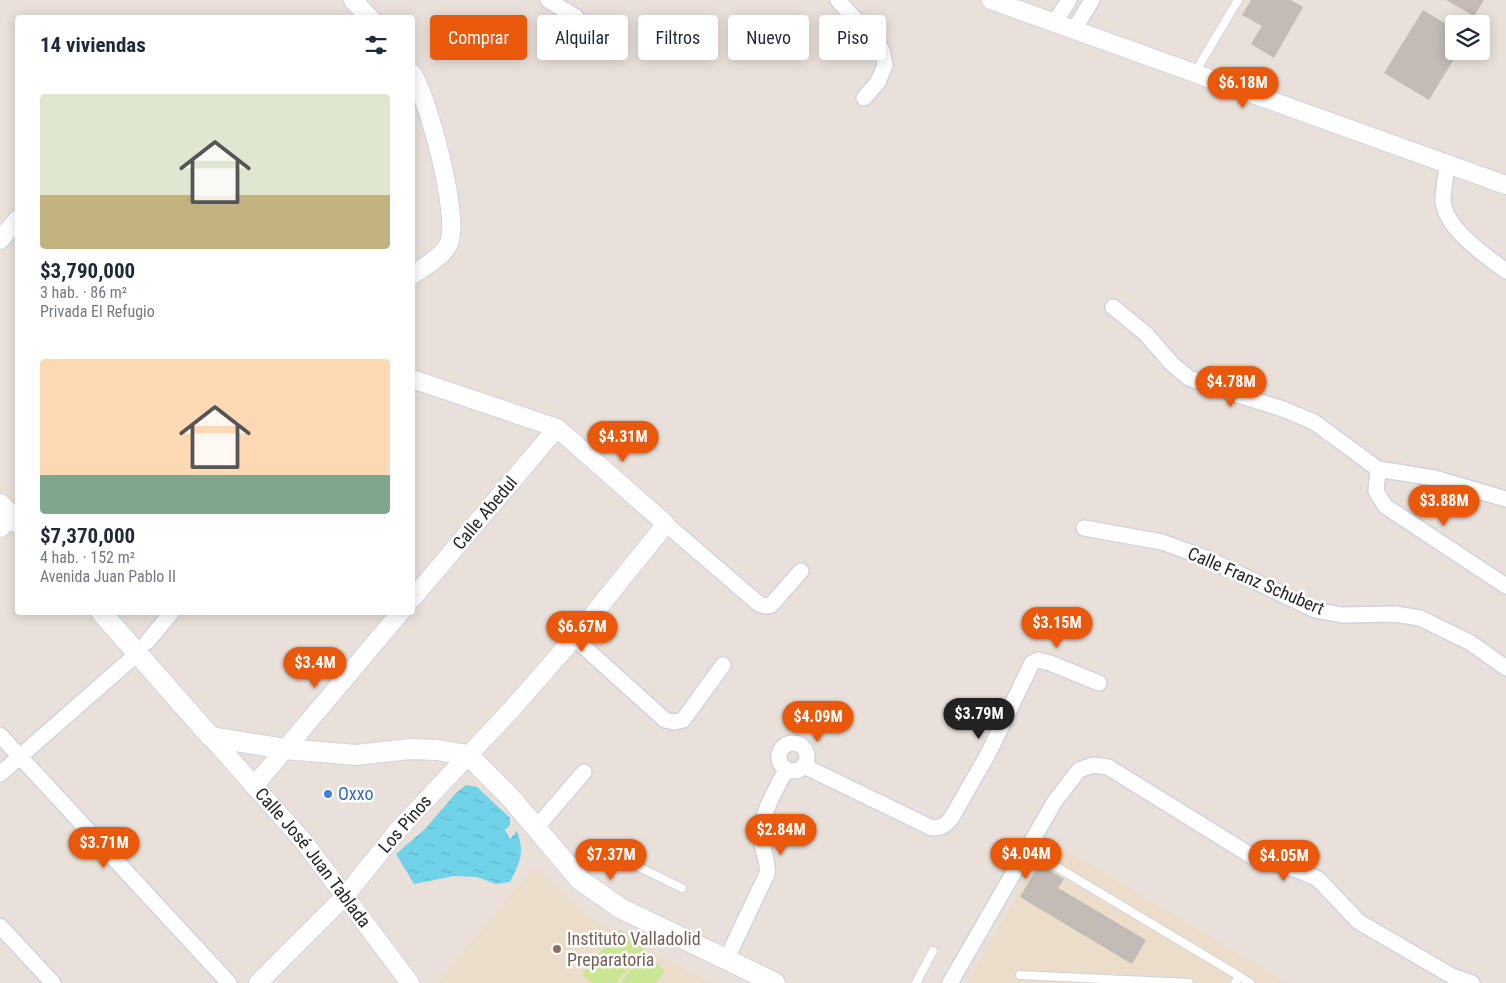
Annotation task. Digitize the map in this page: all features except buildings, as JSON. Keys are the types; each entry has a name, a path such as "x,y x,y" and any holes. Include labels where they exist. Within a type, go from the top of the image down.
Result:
{"main road":[{"name":"Calle José Juan Tablada","path":"105,615 142,647 211,737"},
{"path":"211,737 285,750 356,756 410,749 437,750 468,755 490,776 580,880 620,908 726,960 761,980"}],"street":[{"path":"353,0 367,15"},
{"path":"548,0 573,15"},
{"path":"838,0 882,50 885,66 878,82 864,98"},
{"path":"991,0 1506,185"},
{"path":"1055,22 1069,0"},
{"path":"1074,30 1092,0"},
{"path":"415,80 431,118 452,212 452,232 449,244 443,251 415,273"},
{"path":"1447,165 1443,202 1451,223 1474,248 1506,272"},
{"path":"1,236 15,222"},
{"path":"1113,307 1146,334 1172,364 1190,378 1283,408 1314,422 1378,469 1434,478 1506,499"},
{"path":"415,379 557,428 759,604 771,605 801,571"},
{"name":"Calle Abedul","path":"415,595 557,428"},
{"path":"1378,469 1376,491 1385,506 1506,586"},
{"name":"Los Pinos","path":"258,983 345,896 399,829 511,710 574,638 666,524"},
{"name":"Calle Franz Schubert","path":"1084,528 1162,542 1206,558 1315,610 1342,615 1395,614 1420,618 1471,643 1506,668"},
{"path":"0,774 142,647 169,615"},
{"path":"254,786 398,615"},
{"path":"574,638 665,720 674,722 684,720 723,665"},
{"path":"804,766 932,828 939,828 946,825 952,818 988,754 1032,662 1038,660 1050,663 1099,683"},
{"path":"0,735 229,983"},
{"name":"Calle José Juan Tablada","path":"211,737 304,842 410,983"},
{"path":"792,744 804,748 807,756 804,766 798,770 786,769 781,764 780,755 784,747 792,744"},
{"path":"950,983 1055,801 1079,770 1093,764 1108,767 1255,858 1300,870 1318,879 1360,922 1452,976 1472,983"},
{"path":"726,960 767,874 768,865 761,837 762,820 786,769"},
{"path":"536,828 584,772"},
{"path":"0,926 53,983"}],"lane":[{"path":"1194,74 1238,0"},
{"path":"572,871 600,852 610,852 682,888"},
{"path":"1055,866 1237,980 1250,983"},
{"path":"916,983 933,951"},
{"path":"1020,974 1189,983"}],"shaded area":[{"path":"1049,840 1286,983 966,983"},
{"name":"Instituto Valladolid Preparatoria","path":"535,866 587,917 711,983 440,983 439,981"}],"green space":[{"path":"620,929 644,950 616,983 592,983 582,974"},
{"path":"645,953 665,971 655,983 620,983"}],"water":[{"path":"466,785 477,787 510,818 510,825 505,830 510,839 517,831 521,851 510,882 496,884 477,877 454,876 414,884 396,854 425,829 456,793"}],"place":[{"name":"Oxxo","path":"328,794"},
{"name":"Instituto Valladolid Preparatoria","path":"557,949"}]}
